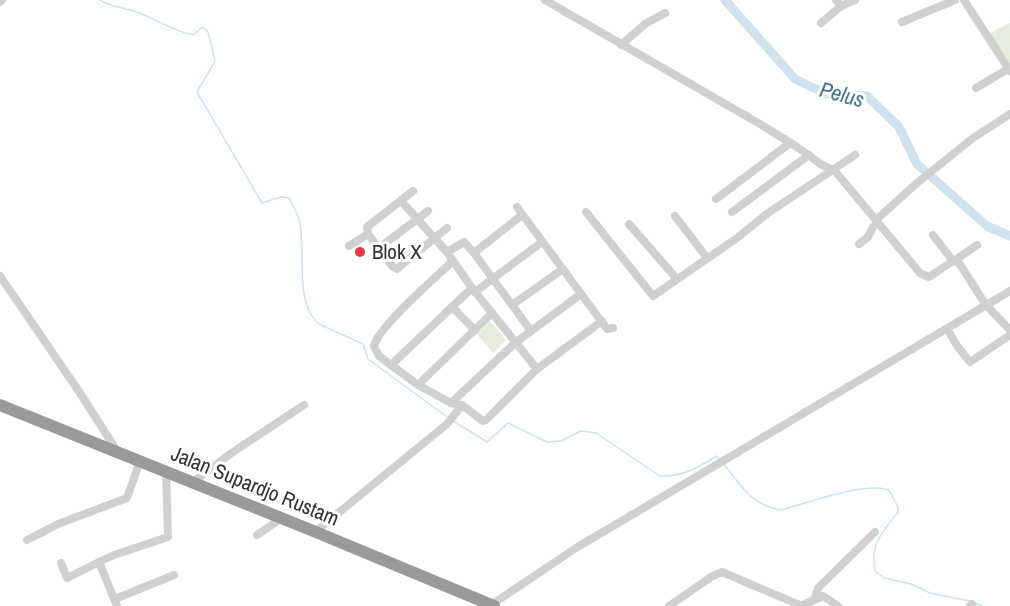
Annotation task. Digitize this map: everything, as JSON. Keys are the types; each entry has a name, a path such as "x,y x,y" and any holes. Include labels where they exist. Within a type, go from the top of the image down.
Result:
{"highway":[{"name":"Jalan Supardjo Rustam","path":"0,405 492,605"}],"street":[{"path":"545,0 790,142 822,165 834,170 915,268 925,276 934,275 977,245"},
{"path":"821,23 838,3 855,0"},
{"path":"903,22 955,0"},
{"path":"964,0 1009,70 976,88"},
{"path":"621,45 645,24 665,13"},
{"path":"859,244 868,237 877,221 917,183 973,138 1010,114"},
{"path":"716,199 790,142"},
{"path":"732,212 809,155"},
{"path":"586,212 653,296 737,238 768,213 855,155"},
{"path":"413,191 368,225 368,234 395,269 435,240 447,228"},
{"path":"401,201 447,252 537,369"},
{"path":"517,207 607,329 613,328"},
{"path":"378,248 428,211"},
{"path":"474,253 522,215"},
{"path":"675,216 707,258"},
{"path":"629,224 676,278"},
{"path":"349,246 368,234"},
{"path":"933,235 954,261 959,263 986,305 1009,329 970,362 947,329"},
{"path":"447,252 464,242 531,331"},
{"path":"392,364 452,307 542,242"},
{"path":"453,261 377,337 374,346 379,356 418,385 456,404 481,420 486,420 537,369 602,321"},
{"path":"512,305 563,269"},
{"path":"0,276 78,390 117,452"},
{"path":"492,605 576,548 1010,291"},
{"path":"313,531 448,419 456,404 515,343 581,294"},
{"path":"452,307 475,330"},
{"path":"418,385 492,313"},
{"path":"193,482 233,452 304,405"},
{"path":"27,540 58,524 127,498 140,461"},
{"path":"61,563 67,578 99,562 166,538 169,535 166,471"},
{"path":"257,536 282,518"},
{"path":"815,598 818,588 875,532"},
{"path":"120,542 125,552"},
{"path":"99,562 116,603 174,575"},
{"path":"669,606 722,572 802,606 823,596 838,606"}],"shaded area":[{"path":"1010,23 1010,68 988,34"},
{"path":"490,321 506,340 493,353 477,334"}],"waterway":[{"path":"100,0 186,33 193,35 203,27 208,32 215,61 197,92 262,203 281,197 289,198 296,211 301,232 303,290 311,315 319,324 363,344 368,359 447,417"},
{"name":"Pelus","path":"725,0 795,79 826,94 867,96 899,127 917,164 987,226 1010,236"},
{"path":"453,421 487,442 508,423 547,442 561,441 581,431 596,433 660,476 683,473 717,456 720,460"},
{"path":"723,463 754,499 781,510 866,488 889,490 898,507 898,512 882,533 876,546 875,571 884,578 911,584 930,593 970,601"},
{"path":"975,603 982,606"}],"place":[{"name":"Blok X","path":"360,252"}]}
